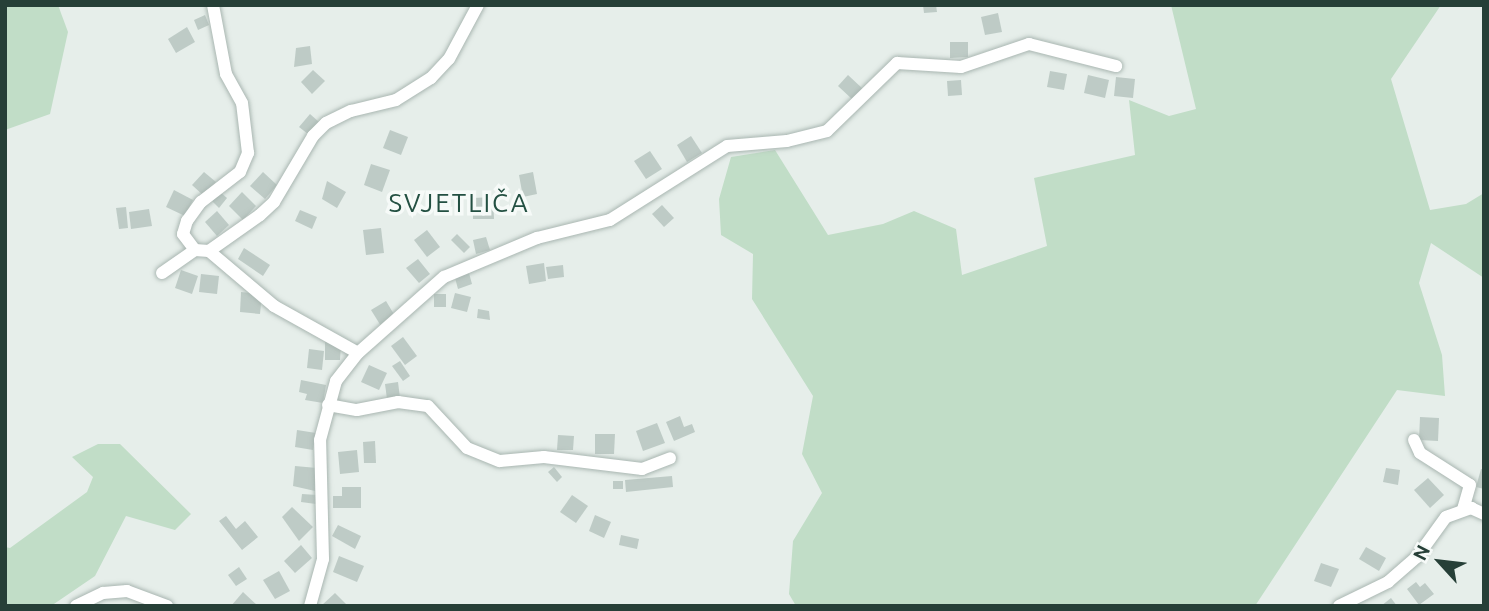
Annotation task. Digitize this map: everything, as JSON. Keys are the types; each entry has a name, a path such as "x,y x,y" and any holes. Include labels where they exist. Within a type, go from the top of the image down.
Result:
{"street":[{"path":"195,250 183,234 187,221 201,202 240,172 248,153 242,103 226,74 213,5"},
{"path":"209,251 274,202 313,136 326,123 409,94 430,78 449,59 478,5"},
{"path":"310,606 323,559 320,440 336,381 358,353 444,277 537,238 610,220 727,146 787,141 827,131 897,63 961,67 1029,44 1116,66"},
{"path":"162,273 195,250 209,251 274,306 358,353"},
{"path":"328,405 357,410 398,402 428,406 467,448 500,461 544,457 642,468 670,458"},
{"path":"1414,440 1425,458 1459,474 1470,485 1463,510"},
{"path":"1339,606 1388,582 1417,557 1446,517 1471,508 1484,514"},
{"path":"76,606 103,593 127,592 167,606"}],"green space":[{"path":"5,5 58,5 68,32 50,114 5,130"},
{"path":"1171,5 1441,5 1391,79 1430,210 1466,204 1484,193 1484,278 1431,243 1419,283 1442,355 1445,396 1397,390 1255,606 796,606 789,594 793,541 822,493 802,454 813,396 752,299 753,254 721,235 719,199 731,157 775,150 828,235 883,224 914,211 956,229 962,275 1047,246 1034,178 1135,155 1129,100 1169,116 1196,109"},
{"path":"98,444 120,444 191,514 175,530 126,516 95,576 51,606 5,606 5,547 10,548 87,492 93,477 72,457"}],"building":[{"path":"923,5 936,5 937,12 924,13"},
{"path":"998,13 1002,32 985,35 981,17"},
{"path":"205,15 209,25 198,30 194,20"},
{"path":"187,27 195,42 176,53 168,39"},
{"path":"950,42 968,42 968,57 950,58"},
{"path":"310,46 312,64 294,67 296,48"},
{"path":"313,70 325,81 312,94 301,82"},
{"path":"1050,71 1067,74 1064,90 1047,87"},
{"path":"848,75 863,89 853,100 838,86"},
{"path":"1088,75 1109,80 1105,98 1084,93"},
{"path":"1116,77 1135,79 1133,98 1114,96"},
{"path":"961,80 962,95 948,96 947,81"},
{"path":"310,114 319,122 308,134 299,127"},
{"path":"390,130 408,137 401,155 383,148"},
{"path":"691,136 702,153 687,162 677,145"},
{"path":"650,151 662,169 646,179 634,161"},
{"path":"371,164 390,170 382,192 364,185"},
{"path":"204,172 216,182 204,196 192,185"},
{"path":"263,172 277,185 265,199 250,186"},
{"path":"533,172 537,194 523,197 519,175"},
{"path":"327,181 346,192 337,208 322,199"},
{"path":"174,190 193,200 185,216 166,207"},
{"path":"220,192 227,198 219,208 212,201"},
{"path":"242,192 256,206 243,220 229,206"},
{"path":"493,197 494,219 473,219 473,198"},
{"path":"662,205 674,218 664,227 652,214"},
{"path":"126,207 128,228 119,229 116,208"},
{"path":"149,209 152,226 131,229 129,212"},
{"path":"300,210 317,217 312,229 295,221"},
{"path":"217,211 229,225 217,236 205,222"},
{"path":"381,228 384,253 366,255 363,230"},
{"path":"427,230 440,247 427,257 414,240"},
{"path":"457,234 470,247 464,253 451,240"},
{"path":"486,237 490,250 476,254 473,240"},
{"path":"244,248 270,265 263,276 238,259"},
{"path":"418,259 430,274 419,283 406,268"},
{"path":"544,263 546,281 529,284 526,266"},
{"path":"563,265 564,277 548,279 546,267"},
{"path":"181,270 198,276 192,294 175,288"},
{"path":"469,273 472,284 458,289 455,278"},
{"path":"201,274 219,276 217,294 199,292"},
{"path":"241,292 262,294 260,314 240,312"},
{"path":"455,293 471,297 467,312 451,308"},
{"path":"434,294 446,294 446,307 434,307"},
{"path":"386,301 395,316 381,326 371,310"},
{"path":"478,309 489,311 490,320 477,318"},
{"path":"403,337 417,356 405,365 391,346"},
{"path":"325,342 341,343 340,360 325,360"},
{"path":"309,349 324,351 322,370 307,368"},
{"path":"400,361 410,376 403,381 392,366"},
{"path":"369,365 387,373 379,390 361,382"},
{"path":"301,380 326,385 323,403 305,400 307,394 299,392"},
{"path":"398,382 400,398 387,399 385,384"},
{"path":"680,416 684,427 692,424 695,432 674,441 666,422"},
{"path":"1420,417 1439,418 1438,441 1419,440"},
{"path":"657,423 665,443 643,451 636,431"},
{"path":"297,430 316,433 313,450 295,447"},
{"path":"595,434 615,434 614,454 595,454"},
{"path":"558,435 574,436 573,450 557,450"},
{"path":"375,441 376,463 364,463 363,442"},
{"path":"357,450 359,472 340,474 338,452"},
{"path":"295,466 317,468 315,491 293,486"},
{"path":"554,467 562,477 557,482 548,472"},
{"path":"1386,468 1400,470 1398,485 1383,482"},
{"path":"1481,469 1484,470 1484,489 1476,487"},
{"path":"672,476 673,487 626,492 625,480"},
{"path":"1428,478 1444,495 1430,508 1414,490"},
{"path":"613,481 623,481 623,489 613,489"},
{"path":"342,487 361,487 361,508 333,508 333,496 342,496"},
{"path":"302,494 317,495 316,504 301,502"},
{"path":"572,495 588,506 576,523 560,512"},
{"path":"292,507 313,527 299,541 282,517"},
{"path":"595,515 611,522 604,538 589,531"},
{"path":"226,516 236,529 245,521 258,537 242,550 219,521"},
{"path":"338,525 361,536 355,549 332,536"},
{"path":"621,535 639,539 637,549 619,545"},
{"path":"301,545 312,558 295,573 284,561"},
{"path":"1366,547 1386,558 1379,571 1359,559"},
{"path":"339,556 364,566 357,582 333,572"},
{"path":"1321,563 1339,569 1331,587 1314,581"},
{"path":"239,567 247,579 236,586 228,575"},
{"path":"279,571 290,591 275,599 263,580"},
{"path":"1416,582 1420,587 1425,583 1434,594 1419,605 1407,589"},
{"path":"243,592 258,606 231,606"},
{"path":"335,593 348,606 321,606"},
{"path":"1391,598 1397,606 1381,606"}],"district":[{"name":"SVJETLIČA","path":"459,203"}]}
